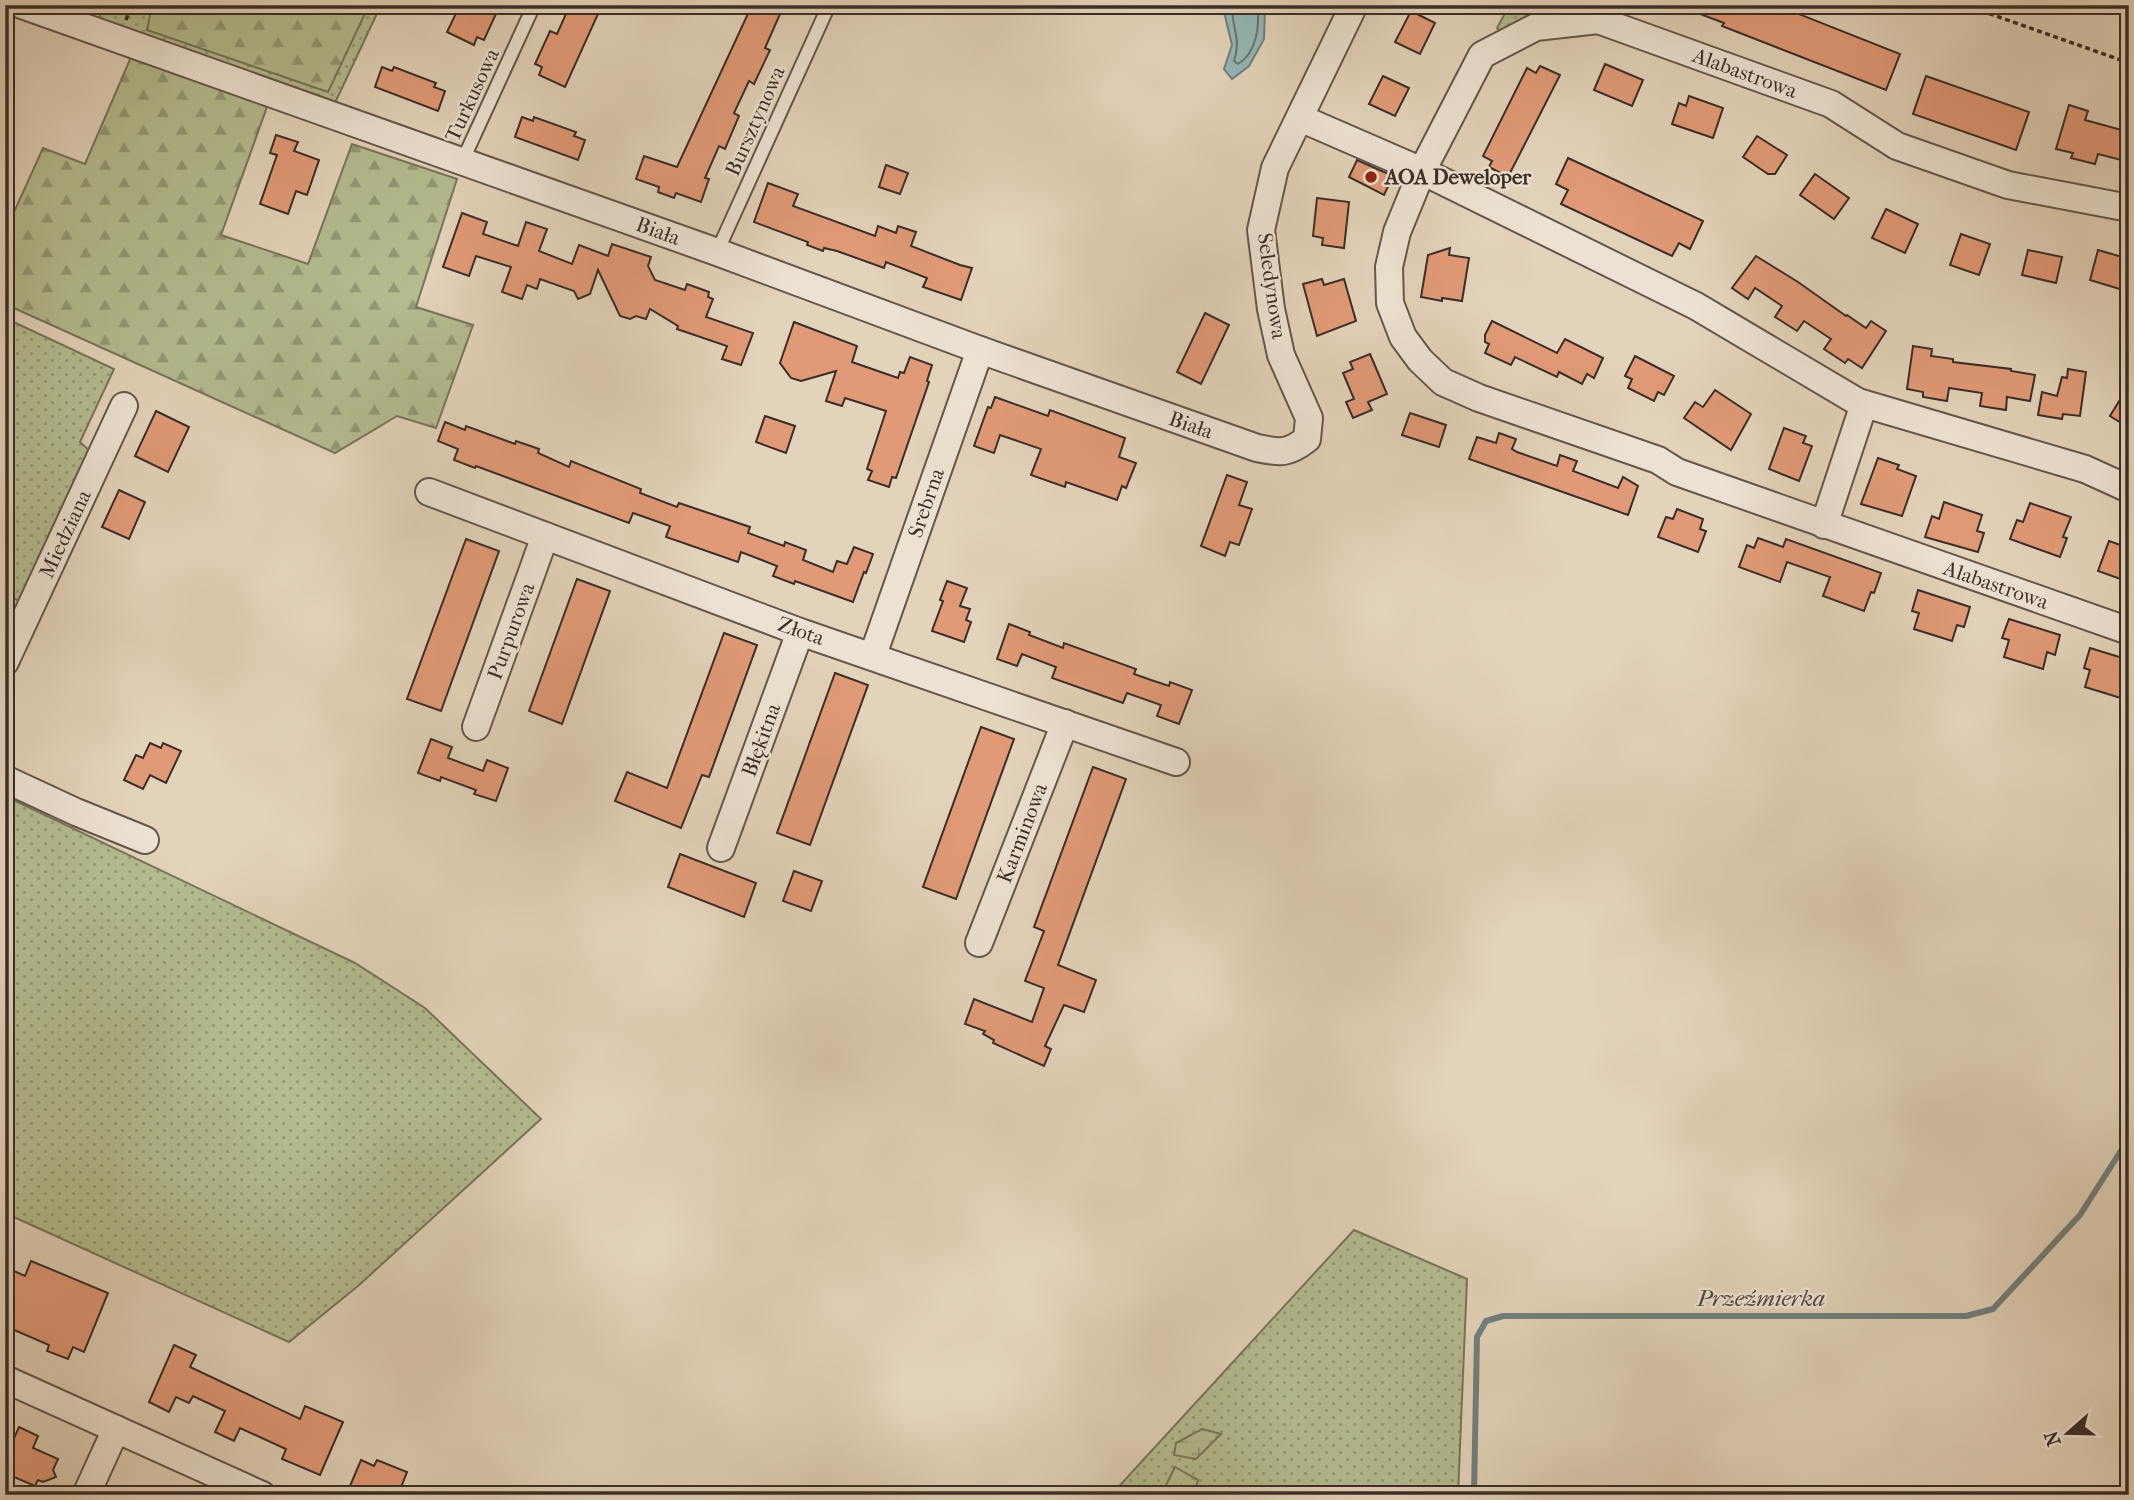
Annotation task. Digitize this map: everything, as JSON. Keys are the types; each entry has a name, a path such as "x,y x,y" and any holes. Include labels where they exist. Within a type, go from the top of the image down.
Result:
{"street":[{"name":"Biała","path":"22,5 717,252 980,350 1257,448 1278,452 1294,449"},
{"name":"Seledynowa","path":"1294,449 1307,439 1309,418 1282,355 1271,309 1261,230 1275,168 1354,5"},
{"name":"Alabastrowa","path":"2129,208 2008,185 1897,146 1831,104 1598,20 1536,27 1482,55 1422,171 1397,232 1389,267 1390,303 1403,337 1420,360 1443,382 1479,398 1658,460 1678,472 2129,631"},
{"path":"1300,118 1422,171 1696,306 1864,404 2085,469 2129,489"},
{"name":"Srebrna","path":"873,655 980,350"},
{"path":"1824,524 1864,404"},
{"name":"Miedziana","path":"5,663 124,406"},
{"name":"Złota","path":"429,492 800,632 873,655 1176,762"},
{"name":"Purpurowa","path":"476,727 545,536"},
{"name":"Błękitna","path":"721,848 800,632"},
{"name":"Karminowa","path":"979,943 1065,723"},
{"path":"5,779 145,840"},
{"path":"5,1379 262,1495"},
{"path":"86,1495 116,1429"}],"lane":[{"name":"Turkusowa","path":"462,162 534,5"},
{"name":"Bursztynowa","path":"717,252 829,5"}],"path":[{"path":"1965,5 2129,63"}],"green space":[{"path":"104,5 381,5 335,103 98,20"},
{"path":"152,5 369,5 328,92 147,30"},
{"path":"1512,5 1545,5 1553,8 1552,12 1502,33 1497,28"},
{"path":"131,57 268,104 221,235 308,264 352,144 457,179 416,307 473,325 436,428 397,416 335,453 5,304 5,232 43,148 85,164"},
{"path":"5,318 114,369 80,442 91,452 25,604 5,594"},
{"path":"5,796 355,963 425,1008 541,1119 358,1286 289,1342 5,1213"},
{"path":"1354,1230 1467,1279 1458,1495 1111,1495"},
{"path":"1202,1429 1221,1434 1196,1459 1174,1455 1176,1443"},
{"path":"1175,1467 1198,1480 1194,1495 1161,1495"}],"water":[{"path":"1227,5 1262,5 1265,10 1264,39 1249,66 1232,79 1224,69 1232,45 1224,12"}],"building":[{"path":"460,5 500,5 484,40 477,37 474,45 447,32"},
{"path":"570,5 602,5 565,87 539,75 542,67 535,64 550,31 557,34"},
{"path":"752,5 784,5 765,48 770,50 754,84 749,81 734,113 739,116 725,149 719,146 705,178 709,179 701,202 676,193 674,198 658,192 659,187 636,179 644,156 677,167"},
{"path":"1682,5 1776,5 1900,54 1886,90 1722,26 1724,23"},
{"path":"1411,11 1435,23 1420,54 1395,42"},
{"path":"1605,64 1643,80 1632,106 1594,90"},
{"path":"1540,66 1560,75 1508,177 1489,167 1492,161 1483,156 1527,68 1536,73"},
{"path":"382,67 392,71 394,67 436,83 434,87 445,91 438,111 375,87"},
{"path":"1383,76 1409,88 1395,116 1369,104"},
{"path":"1926,76 2029,112 2016,150 1913,114"},
{"path":"1689,96 1723,108 1713,138 1672,124 1679,103 1686,106"},
{"path":"2069,105 2088,111 2085,120 2129,132 2129,162 2098,154 2095,164 2071,158 2073,153 2056,149"},
{"path":"522,117 533,121 534,117 576,132 574,136 585,140 578,160 515,137"},
{"path":"276,135 298,142 294,151 319,160 307,195 296,191 288,214 260,204 277,155 270,153"},
{"path":"1757,136 1787,155 1775,174 1768,174 1743,157"},
{"path":"1568,158 1703,221 1690,249 1679,243 1672,256 1561,204 1568,190 1556,184"},
{"name":"AOA Deweloper","path":"1357,160 1393,176 1384,195 1349,177"},
{"path":"886,165 908,173 900,194 879,187"},
{"path":"1815,174 1849,198 1834,219 1800,195"},
{"path":"768,183 798,194 793,206 875,236 878,226 896,233 898,226 916,232 911,246 972,268 961,300 923,287 927,278 886,262 884,268 837,251 824,248 823,251 807,245 808,242 754,222"},
{"path":"1317,198 1349,202 1344,248 1322,245 1323,238 1313,236"},
{"path":"1886,209 1918,224 1905,253 1872,238"},
{"path":"462,213 487,222 483,234 518,246 526,222 547,229 539,251 572,264 579,245 608,256 612,244 651,257 648,266 655,280 685,290 687,284 709,292 708,297 713,299 706,317 753,333 741,365 722,359 727,346 677,329 678,326 650,309 646,319 620,316 598,270 590,294 578,299 574,291 540,279 537,289 527,285 522,299 502,292 511,267 476,256 469,276 443,267"},
{"path":"1961,234 1990,244 1979,275 1950,265"},
{"path":"1450,248 1449,255 1469,258 1462,301 1421,297 1428,255"},
{"path":"2028,250 2062,257 2056,283 2022,275"},
{"path":"2098,250 2129,259 2123,290 2090,280"},
{"path":"1756,256 1866,328 1871,321 1886,331 1862,368 1848,359 1845,363 1824,349 1831,339 1804,321 1797,331 1775,317 1782,306 1755,288 1748,299 1732,288"},
{"path":"1322,279 1324,285 1344,279 1356,321 1317,336 1303,284"},
{"path":"1205,313 1229,325 1201,384 1177,372"},
{"path":"1492,321 1557,353 1565,339 1603,358 1594,378 1587,374 1582,384 1559,372 1557,377 1515,357 1511,365 1485,353 1489,344 1485,342 1485,335"},
{"path":"794,322 857,346 852,362 898,378 900,372 904,373 910,357 932,365 927,381 929,382 896,478 892,477 889,487 868,480 872,471 867,469 886,411 845,398 842,406 826,401 836,371 801,381 791,378 780,363"},
{"path":"1913,346 1932,349 1931,356 1953,359 1953,362 2011,369 2035,375 2030,401 2007,397 2006,410 1980,406 1982,393 1949,388 1947,401 1923,397 1923,392 1907,389"},
{"path":"1370,354 1387,394 1368,402 1372,410 1353,418 1346,402 1354,399 1343,373 1353,369 1350,362"},
{"path":"1635,356 1674,376 1664,395 1658,392 1654,401 1628,388 1632,379 1625,376"},
{"path":"2068,369 2086,372 2080,416 2063,414 2062,419 2038,415 2042,392 2057,396 2062,377 2067,378"},
{"path":"2129,385 2129,428 2110,416"},
{"path":"1715,390 1751,414 1731,450 1684,418 1695,402 1703,407"},
{"path":"995,397 1048,416 1050,410 1125,438 1119,457 1136,463 1126,488 1122,486 1117,500 1066,482 1065,487 1031,475 1041,449 1000,435 994,453 974,446 988,407 991,408"},
{"path":"156,411 189,427 168,472 135,456"},
{"path":"1410,413 1446,425 1439,447 1402,435"},
{"path":"765,416 795,426 786,453 756,442"},
{"path":"445,422 465,430 466,426 515,444 516,441 539,449 538,453 569,467 571,461 641,489 640,493 677,507 679,503 750,527 748,533 784,546 785,542 806,550 803,560 833,572 837,561 847,564 854,547 873,554 853,602 795,581 794,584 773,576 777,566 741,552 738,562 666,537 670,526 633,513 629,523 454,460 458,449 438,441"},
{"path":"1784,428 1806,436 1803,443 1812,446 1799,481 1769,469"},
{"path":"1499,433 1516,439 1512,449 1517,452 1557,466 1560,455 1577,461 1573,471 1618,488 1623,477 1638,486 1628,515 1469,459 1477,437 1496,443"},
{"path":"1878,458 1899,465 1897,469 1916,476 1902,516 1861,504"},
{"path":"1227,475 1247,482 1239,505 1252,509 1239,545 1230,542 1225,556 1201,546"},
{"path":"119,490 145,502 129,539 102,527"},
{"path":"1944,502 1982,515 1977,531 1984,533 1978,552 1925,537 1932,516 1939,519"},
{"path":"2030,503 2071,517 2063,537 2067,538 2060,557 2010,539 2017,520 2023,522"},
{"path":"1677,509 1703,519 1700,529 1706,531 1698,552 1658,537 1666,517 1673,519"},
{"path":"1758,538 1783,547 1786,539 1881,573 1864,611 1823,596 1830,577 1787,562 1780,582 1739,567 1747,545 1754,548"},
{"path":"466,539 499,551 441,711 407,699"},
{"path":"2109,541 2129,548 2129,582 2098,571"},
{"path":"577,579 610,591 562,724 529,711"},
{"path":"947,581 967,588 960,606 970,609 966,620 971,622 964,642 932,631"},
{"path":"1918,590 1970,607 1964,627 1957,625 1952,641 1914,629 1919,613 1912,611"},
{"path":"2009,619 2060,635 2055,655 2047,652 2043,669 2004,657 2009,640 2002,638"},
{"path":"1009,624 1063,648 1064,643 1136,669 1134,674 1169,686 1170,682 1192,690 1179,724 1157,716 1161,705 1127,693 1123,703 1052,678 1056,667 1022,654 1017,666 997,659"},
{"path":"724,633 757,645 709,777 702,775 681,828 615,801 627,772 667,788"},
{"path":"2090,648 2129,660 2129,682 2124,699 2085,687 2090,670 2084,668"},
{"path":"835,673 868,685 810,845 777,833"},
{"path":"981,727 1014,739 956,899 923,887"},
{"path":"431,739 452,747 448,758 483,771 487,760 508,768 496,801 474,794 476,790 441,777 440,781 418,773"},
{"path":"150,743 161,748 163,743 181,751 166,783 150,775 143,789 124,780 136,755 143,758"},
{"path":"1093,767 1126,779 1058,965 1096,980 1084,1012 1064,1005 1045,1046 1051,1049 1044,1066 993,1043 994,1040 983,1034 985,1031 965,1024 974,999 1032,1022 1044,988 1025,981 1044,931 1034,927"},
{"path":"680,854 756,883 744,917 668,887"},
{"path":"794,871 822,881 811,911 783,901"},
{"path":"31,1261 108,1293 84,1352 73,1347 68,1359 47,1351 49,1345 5,1326 5,1286 12,1270 25,1276"},
{"path":"174,1345 196,1355 190,1367 300,1419 305,1406 343,1422 320,1475 282,1459 286,1449 240,1428 234,1441 215,1432 225,1411 193,1396 189,1403 176,1397 169,1412 149,1402"},
{"path":"19,1427 38,1436 33,1448 58,1459 53,1470 56,1477 43,1482 38,1480 35,1486 7,1474 13,1459 6,1456"},
{"path":"361,1460 374,1466 377,1460 407,1472 398,1495 371,1495 350,1486"}],"waterway":[{"name":"Przeźmierka","path":"1474,1495 1477,1337 1486,1321 1503,1316 1966,1316 1993,1309 2080,1215 2129,1138"}],"place":[{"name":"AOA Deweloper","path":"1371,177"}]}
